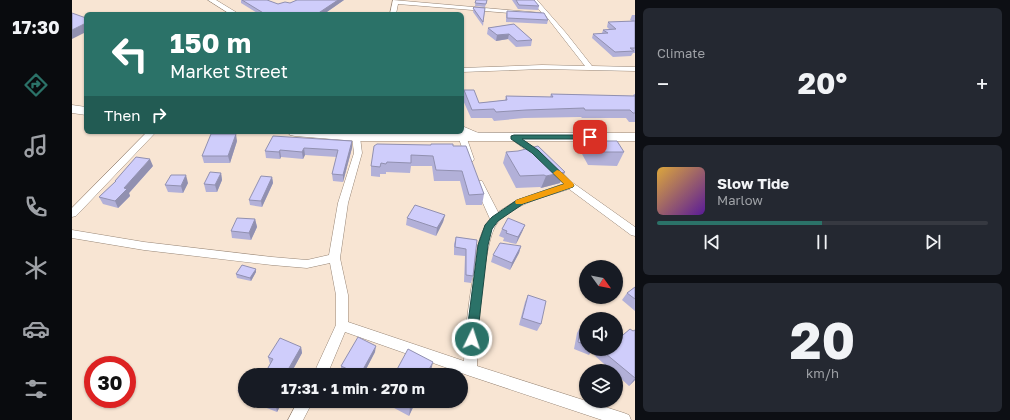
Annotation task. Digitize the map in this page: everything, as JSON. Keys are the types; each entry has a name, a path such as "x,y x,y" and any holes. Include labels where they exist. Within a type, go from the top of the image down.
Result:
{"main road":[{"path":"464,133 478,136 514,137 635,137"},
{"path":"319,134 356,137 436,134"}],"street":[{"path":"211,0 232,12"},
{"path":"534,0 548,15 590,68"},
{"path":"393,12 396,1 548,15"},
{"path":"464,70 542,67 635,69"},
{"path":"72,214 150,134"},
{"path":"462,134 486,200 493,208 495,219"},
{"path":"323,368 342,325 342,294 334,258 343,203 358,153 356,137"},
{"path":"514,137 535,152 570,185 635,232"},
{"path":"470,370 472,323 483,245 488,228 495,219 520,202 570,185"},
{"path":"72,234 144,246 272,261 307,264 334,258"},
{"path":"342,325 470,370 624,420"},
{"path":"295,420 302,408"}],"building":[{"path":"242,0 267,0 278,4 285,2 290,3 297,0 338,0 320,12 262,12"},
{"path":"476,0 487,0 486,4 475,3"},
{"path":"516,0 534,0 539,6 519,5"},
{"path":"473,8 485,8 483,22"},
{"path":"507,11 544,13 548,20 507,18"},
{"path":"72,13 84,17 84,24 72,30"},
{"path":"635,21 635,48 630,48 634,51 615,52 593,34 608,33 603,30 616,29 608,22"},
{"path":"514,24 532,40 517,41 509,34 497,35 488,28"},
{"path":"464,90 474,90 479,103 507,100 506,96 553,97 551,94 635,96 635,113 630,110 585,110 584,108 496,112 494,109 472,110"},
{"path":"211,134 236,134 228,156 202,156"},
{"path":"273,136 352,141 343,175 332,174 338,150 304,148 302,152 280,150 279,152 265,151"},
{"path":"587,141 617,141 624,152 593,152"},
{"path":"377,144 453,144 453,146 466,146 484,194 469,195 462,171 436,170 433,156 411,155 411,163 387,162 386,164 381,163 380,167 371,166 374,146"},
{"path":"538,146 565,172 546,176 520,176 506,152 518,151"},
{"path":"136,157 150,159 124,188 127,189 115,201 99,197 116,181"},
{"path":"210,172 221,173 215,185 204,184"},
{"path":"171,175 186,175 181,186 165,185"},
{"path":"261,176 272,177 261,201 249,200"},
{"path":"415,205 445,215 437,228 407,218"},
{"path":"237,218 255,219 249,233 231,231"},
{"path":"508,218 525,225 518,237 506,233 507,231 502,229"},
{"path":"456,237 477,240 473,276 466,275 466,249 455,247"},
{"path":"500,243 521,246 512,263 493,255"},
{"path":"242,265 256,269 250,278 236,274"},
{"path":"635,287 635,299 627,293"},
{"path":"528,295 546,301 541,324 522,318"},
{"path":"630,329 633,331 635,330 635,378 623,368 623,364 618,364 608,356 623,356 623,335"},
{"path":"358,337 376,346 364,368 345,368 341,366"},
{"path":"280,338 301,347 289,368 268,368 273,359 268,357"},
{"path":"408,349 433,362 430,368 398,368"}],"slow traffic":[{"path":"519,202 570,185 557,173"}],"route":[{"path":"472,339 472,323 483,245 488,228 495,219 507,209 520,202 570,185 535,152 514,137 590,137"}]}
